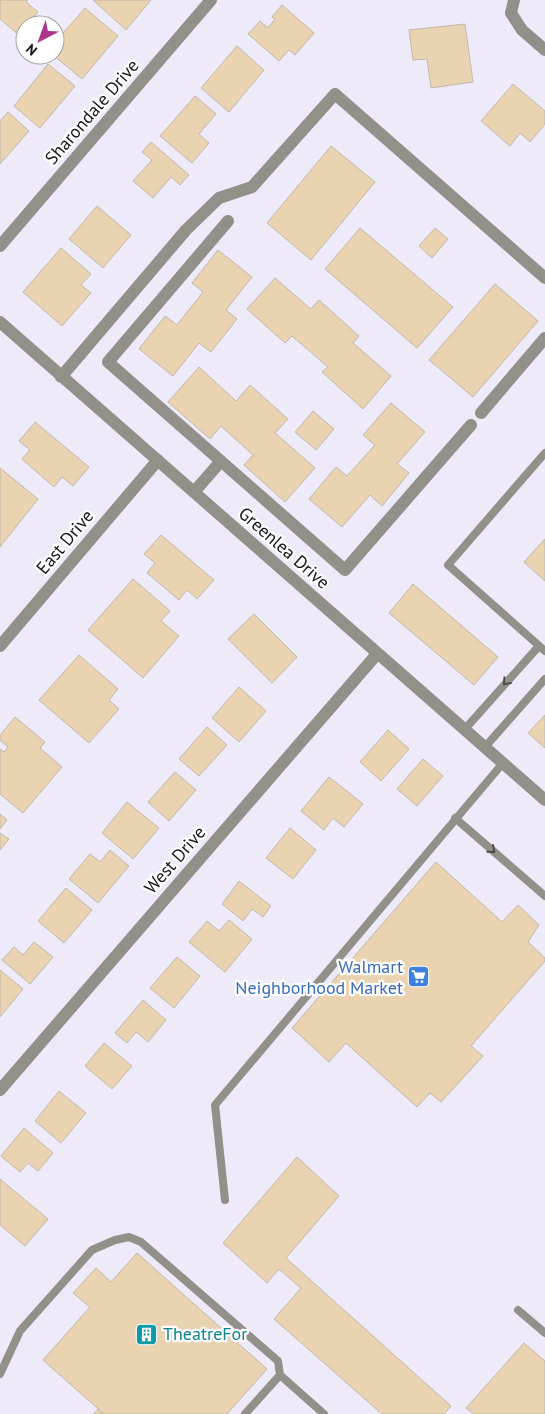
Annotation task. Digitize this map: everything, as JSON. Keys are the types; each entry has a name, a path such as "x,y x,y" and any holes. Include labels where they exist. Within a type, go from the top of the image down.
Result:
{"street":[{"name":"Sharondale Drive","path":"0,246 211,0"},
{"path":"514,0 511,14 522,30 545,50"},
{"path":"61,377 186,230 219,198 252,187 335,94 545,278"},
{"path":"228,221 108,362 345,570 471,425"},
{"name":"Greenlea Drive","path":"0,322 545,800"},
{"path":"481,413 545,338"},
{"name":"East Drive","path":"0,646 158,460"},
{"path":"194,492 221,461"},
{"name":"West Drive","path":"0,1090 377,654"}],"lane":[{"path":"465,730 542,649 448,565 545,454"},
{"path":"485,747 545,679"},
{"path":"225,1200 216,1105 503,763"},
{"path":"455,818 545,896"},
{"path":"0,1374 20,1331 92,1250 116,1240 129,1238 141,1242 278,1361 280,1375 324,1414"},
{"path":"518,1310 545,1333"},
{"path":"245,1414 280,1375"}],"building":[{"path":"0,0 28,0 26,2 38,12 36,15 15,15 15,32 0,19"},
{"path":"93,0 151,0 126,30"},
{"path":"282,5 314,33 295,55 289,50 279,61 248,34 260,21 268,28 275,19 272,17"},
{"path":"85,8 118,36 82,79 65,65 65,31"},
{"path":"465,24 473,82 431,88 427,59 413,60 409,30"},
{"path":"237,46 264,70 229,112 201,88"},
{"path":"47,65 75,86 40,128 14,106"},
{"path":"513,84 545,111 545,124 530,142 520,133 510,146 481,121"},
{"path":"195,96 216,114 199,134 209,143 192,163 160,136"},
{"path":"8,112 29,131 0,164 0,121"},
{"path":"151,142 189,175 180,185 171,177 153,198 133,181 152,160 142,152"},
{"path":"331,146 375,182 311,260 267,223"},
{"path":"97,206 131,235 103,268 69,239"},
{"path":"360,228 453,307 417,348 325,269"},
{"path":"435,228 448,239 432,258 419,246"},
{"path":"61,248 91,274 81,285 91,293 62,326 23,292"},
{"path":"218,250 252,277 226,310 237,319 211,352 199,343 173,376 139,349 165,316 177,325 203,292 192,283"},
{"path":"275,278 311,309 319,300 359,336 353,343 391,376 363,409 322,372 328,367 292,336 285,343 247,309"},
{"path":"495,284 538,321 473,397 429,360"},
{"path":"199,367 236,401 250,385 288,419 275,433 315,468 285,502 244,465 253,455 221,426 210,439 168,402"},
{"path":"391,403 425,432 397,464 409,473 382,506 370,495 342,527 309,499 336,467 347,476 375,445 363,435"},
{"path":"313,411 334,429 316,450 295,432"},
{"path":"35,422 89,467 73,486 62,477 54,487 22,459 30,450 19,441"},
{"path":"0,468 38,499 0,547"},
{"path":"161,535 214,580 197,599 187,590 179,600 147,573 155,563 144,554"},
{"path":"545,539 545,581 524,562"},
{"path":"133,579 170,611 161,621 179,636 143,678 88,630"},
{"path":"413,584 498,657 474,685 389,613"},
{"path":"254,614 297,657 272,683 228,639"},
{"path":"79,655 118,689 109,700 119,709 89,743 39,700"},
{"path":"239,687 266,711 239,742 212,718"},
{"path":"545,715 545,748 528,733"},
{"path":"15,717 45,742 40,748 62,767 23,813 0,794 0,749 4,752 8,747 0,740 0,735"},
{"path":"207,727 227,745 199,776 179,759"},
{"path":"388,730 409,749 381,781 360,762"},
{"path":"423,759 443,776 417,806 397,789"},
{"path":"175,772 196,790 169,821 148,802"},
{"path":"329,777 363,804 344,827 333,818 324,830 301,811"},
{"path":"127,802 159,828 133,859 102,833"},
{"path":"0,814 7,820 0,829"},
{"path":"290,828 316,850 293,879 266,858"},
{"path":"0,833 9,839 0,850"},
{"path":"110,850 129,866 98,903 69,879 90,854 100,862"},
{"path":"436,862 502,922 518,905 539,925 528,942 545,958 545,961 471,1046 483,1056 441,1102 430,1093 417,1107 346,1043 329,1062 292,1028"},
{"path":"239,881 271,906 263,917 252,909 243,921 222,904"},
{"path":"66,888 92,910 64,943 38,921"},
{"path":"229,920 252,939 225,972 189,942 207,921 219,931"},
{"path":"34,942 53,957 30,984 2,960 14,947 23,955"},
{"path":"177,957 200,976 174,1008 150,988"},
{"path":"0,970 23,989 0,1017"},
{"path":"143,1000 166,1020 148,1042 136,1032 127,1043 115,1033"},
{"path":"104,1043 132,1066 112,1089 85,1066"},
{"path":"59,1091 86,1113 61,1143 35,1121"},
{"path":"24,1128 53,1153 38,1171 28,1163 20,1172 1,1156"},
{"path":"297,1157 339,1196 286,1258 451,1406 444,1414 382,1414 274,1319 301,1288 279,1269 267,1283 223,1243"},
{"path":"0,1179 48,1219 25,1246 0,1225"},
{"name":"TheatreFor","path":"137,1253 267,1369 227,1414 104,1414 43,1360 90,1307 73,1293 96,1268 111,1282"},
{"path":"524,1343 545,1361 545,1414 474,1414 466,1408"},
{"path":"98,1409 104,1414 93,1414"}],"place":[{"name":"Walmart Neighborhood Market","path":"419,977"},
{"name":"TheatreFor","path":"147,1334"}]}
